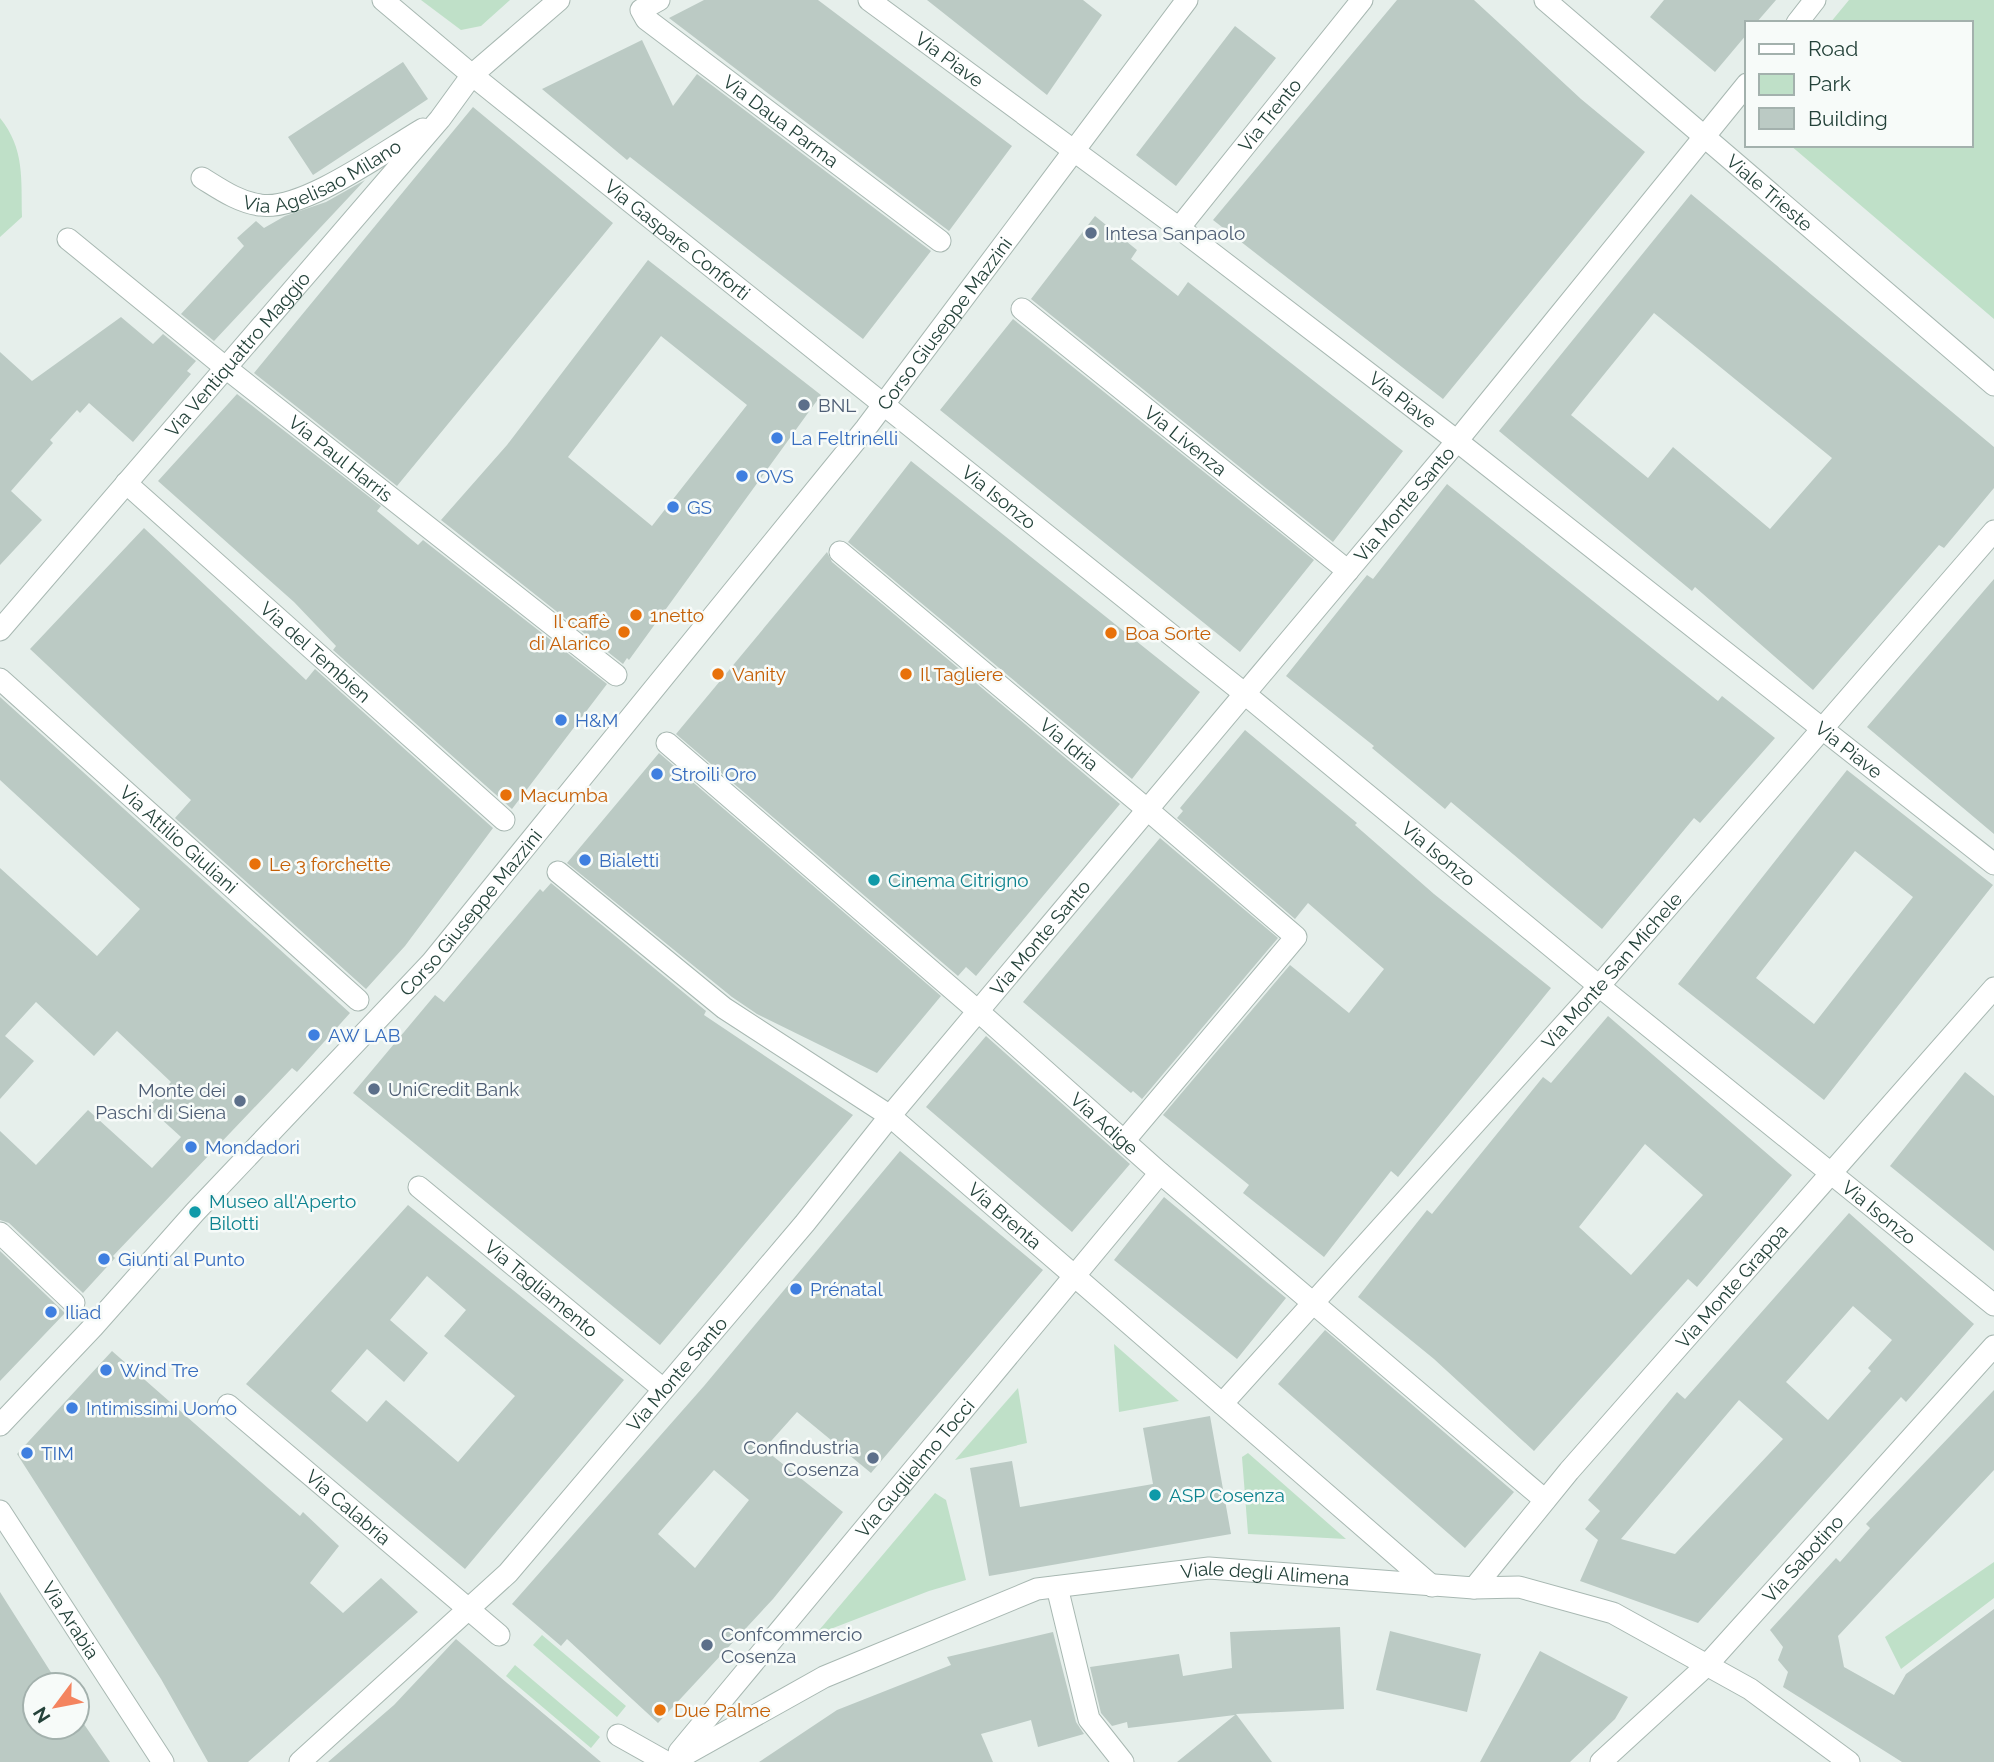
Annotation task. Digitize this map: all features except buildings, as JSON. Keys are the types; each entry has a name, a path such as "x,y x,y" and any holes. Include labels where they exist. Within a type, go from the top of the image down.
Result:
{"street":[{"name":"Via Gaspare Conforti","path":"383,0 882,407"},
{"name":"Via Ventiquattro Maggio","path":"0,630 440,119 472,75 559,0"},
{"name":"Via Daua Parma","path":"659,0 641,10 646,19 940,241"},
{"name":"Via Piave","path":"869,0 1179,228 1457,442 1820,730 1994,864"},
{"name":"Corso Giuseppe Mazzini","path":"0,1425 93,1328 195,1212 431,963 882,407 1187,0"},
{"name":"Via Trento","path":"1179,228 1362,0"},
{"name":"Viale Trieste","path":"1545,0 1994,385"},
{"path":"1799,21 1815,0"},
{"name":"Via Monte Santo","path":"300,1762 508,1573 805,1223 890,1116 1457,442 1745,87"},
{"name":"Via Agelisao Milano","path":"202,178 236,199 261,206 287,204 312,194 440,119"},
{"name":"Via Paul Harris","path":"68,239 226,369 616,675"},
{"name":"Via Livenza","path":"1022,309 1348,571"},
{"name":"Via Isonzo","path":"882,407 1245,694 1599,986 1994,1305"},
{"name":"Via del Tembien","path":"126,483 504,820"},
{"name":"Via Monte San Michele","path":"1222,1405 1599,986 1994,531"},
{"name":"Via Idria","path":"840,552 1296,937 1124,1141"},
{"name":"Via Attilio Giuliani","path":"0,679 358,1000"},
{"name":"Via Adige","path":"667,743 979,1012 1160,1173 1545,1500"},
{"name":"Via Brenta","path":"558,872 724,1008 890,1116 1433,1586"},
{"name":"Via Monte Grappa","path":"1474,1588 1545,1500 1994,988"},
{"name":"Via Guglielmo Tocci","path":"670,1762 1160,1173"},
{"name":"Via Tagliamento","path":"419,1187 663,1390"},
{"path":"0,1233 74,1303"},
{"name":"Via Sabotino","path":"1601,1762 1707,1665 1994,1346"},
{"name":"Via Calabria","path":"228,1405 499,1634"},
{"name":"Via Arabia","path":"0,1511 163,1762"},
{"name":"Viale degli Alimena","path":"670,1762 824,1677 1037,1589 1209,1568 1433,1586 1519,1587 1613,1613 1750,1689 1849,1762"},
{"path":"1057,1587 1089,1719 1123,1762"},
{"path":"618,1735 670,1762"}],"green space":[{"path":"421,0 510,0 481,26 461,30"},
{"path":"1849,0 1994,0 1994,319 1792,147 1973,147 1973,21 1832,21"},
{"path":"0,118 18,153 22,217 0,237"},
{"path":"1114,1344 1179,1401 1119,1412"},
{"path":"1018,1388 1027,1443 955,1460"},
{"path":"1248,1453 1346,1539 1248,1534 1242,1457"},
{"path":"935,1493 946,1500 966,1580 929,1591 815,1635"},
{"path":"1994,1562 1994,1598 1901,1669 1885,1637"},
{"path":"542,1635 626,1706 617,1717 533,1645"},
{"path":"515,1665 600,1737 591,1748 506,1676"}],"place":[{"name":"Intesa Sanpaolo","path":"1091,233"},
{"name":"BNL","path":"804,405"},
{"name":"La Feltrinelli","path":"777,438"},
{"name":"OVS","path":"742,476"},
{"name":"GS","path":"673,507"},
{"name":"1netto","path":"636,615"},
{"name":"Il caffè di Alarico","path":"624,632"},
{"name":"Boa Sorte","path":"1111,633"},
{"name":"Vanity","path":"718,674"},
{"name":"Il Tagliere","path":"906,674"},
{"name":"H&M","path":"561,720"},
{"name":"Stroili Oro","path":"657,774"},
{"name":"Macumba","path":"506,795"},
{"name":"Bialetti","path":"585,860"},
{"name":"Le 3 forchette","path":"255,864"},
{"name":"Cinema Citrigno","path":"874,880"},
{"name":"AW LAB","path":"314,1035"},
{"name":"UniCredit Bank","path":"374,1089"},
{"name":"Monte dei Paschi di Siena","path":"240,1101"},
{"name":"Mondadori","path":"191,1147"},
{"name":"Museo all'Aperto Bilotti","path":"195,1212"},
{"name":"Giunti al Punto","path":"104,1259"},
{"name":"Prénatal","path":"796,1289"},
{"name":"Iliad","path":"51,1312"},
{"name":"Wind Tre","path":"106,1370"},
{"name":"Intimissimi Uomo","path":"72,1408"},
{"name":"TIM","path":"27,1453"},
{"name":"Confindustria Cosenza","path":"873,1458"},
{"name":"ASP Cosenza","path":"1155,1495"},
{"name":"Confcommercio Cosenza","path":"707,1645"},
{"name":"Due Palme","path":"660,1710"}]}
